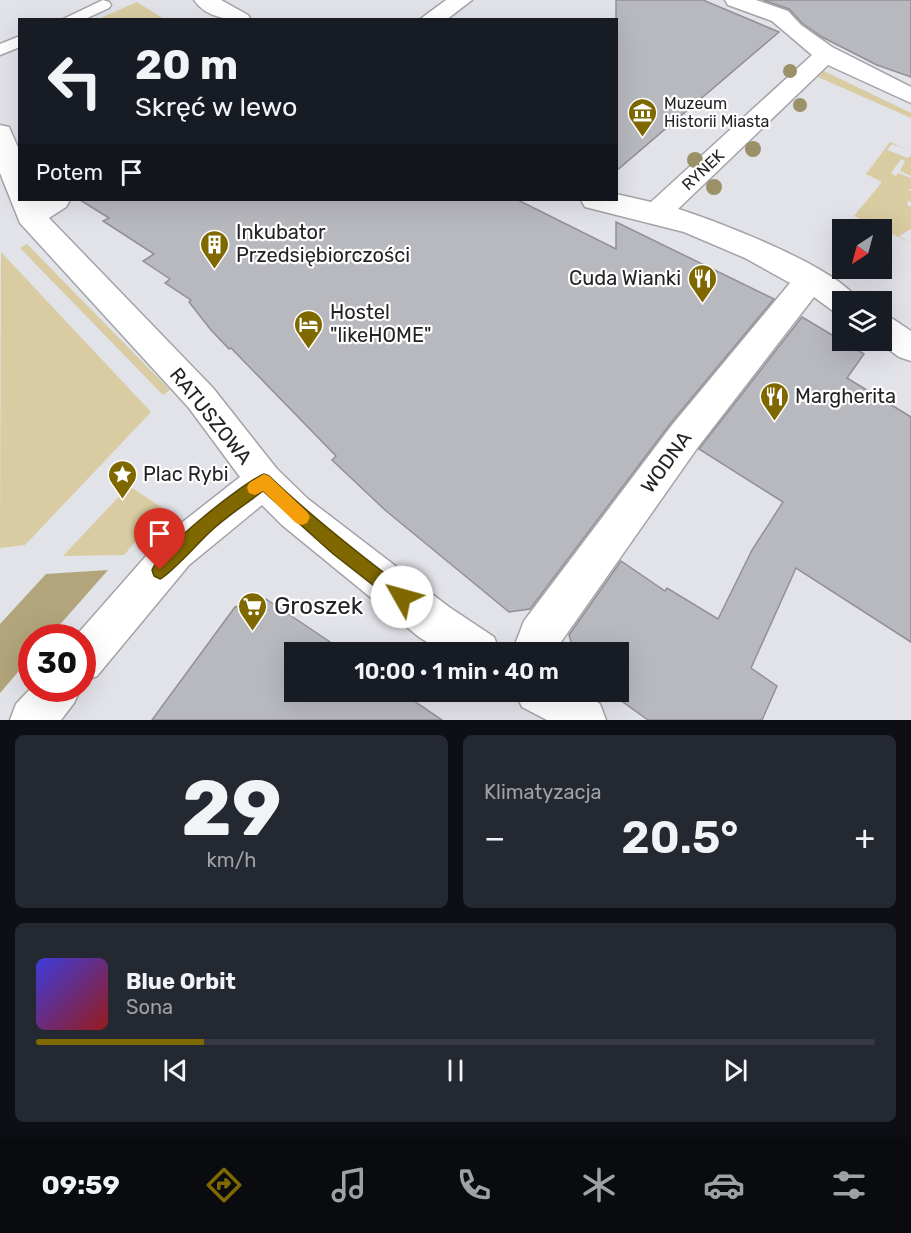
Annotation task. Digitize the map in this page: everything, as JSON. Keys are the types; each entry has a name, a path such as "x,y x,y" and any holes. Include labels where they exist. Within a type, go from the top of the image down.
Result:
{"street":[{"path":"205,0 236,18"},
{"path":"433,18 461,0"},
{"path":"736,0 783,8 793,30 827,53 911,96"},
{"name":"RYNEK","path":"657,212 827,53"},
{"name":"RATUSZOWA","path":"0,133 18,172"},
{"name":"RYNEK","path":"600,201 657,212 718,232 811,279 832,294"},
{"name":"RATUSZOWA","path":"32,202 201,398 264,481 295,512 338,548 434,622 464,642"},
{"name":"WODNA","path":"537,642 685,436 811,279"},
{"path":"892,335 911,348"},
{"path":"96,645 175,552 207,524 264,481"},
{"path":"32,720 47,702"},
{"path":"540,702 544,720"},
{"path":"558,702 584,720"}],"lane":[{"path":"74,18 103,5"},
{"path":"0,50 18,42"}],"shaded area":[{"path":"137,2 162,18 100,18"},
{"path":"824,71 911,113 911,118 818,77"},
{"path":"890,142 911,151 892,144 887,150 908,158 911,155 911,176 900,171 905,161 901,159 891,173 911,178 911,189 906,189 911,191 911,202 908,200 907,205 911,207 911,229 899,236 911,243 892,234 892,219 860,219 854,216 882,182 866,174"},
{"path":"27,244 170,390 163,395 20,248"},
{"path":"1,252 151,412 25,545 0,548"},
{"path":"129,486 164,509 124,555 63,556"},
{"path":"108,570 60,624 18,624 18,672 0,693 0,624 46,574"}],"building":[{"path":"616,0 703,0 779,32 618,169 618,18 616,18"},
{"path":"763,0 911,0 911,77 877,65 822,37 802,23 789,9"},
{"path":"82,201 520,201 616,249 616,222 774,299 670,424 530,609 509,612 385,510 332,460 336,456 211,330 189,302 191,300 165,283 170,279 143,261 154,254 103,221 109,218"},
{"path":"802,317 832,335 832,351 859,351 864,354 847,378 911,417 911,642 796,568 751,668 777,686 762,720 648,720 623,702 629,702 629,642 571,642 569,635 621,561 665,591 667,588 718,619 752,550 783,502 699,449"},
{"path":"266,599 330,642 284,642 284,702 416,702 442,720 152,720 235,607"}],"slow traffic":[{"path":"255,488 264,481 302,517"}],"place":[{"name":"Muzeum Historii Miasta","path":"643,138"},
{"name":"Inkubator Przedsiębiorczości","path":"215,270"},
{"name":"Cuda Wianki","path":"702,304"},
{"name":"Hostel \"likeHOME\"","path":"309,350"},
{"name":"Margherita","path":"774,422"},
{"name":"Plac Rybi","path":"122,500"},
{"name":"Groszek","path":"253,632"}],"route":[{"path":"160,570 175,552 207,524 264,481 295,512 402,597"}]}
